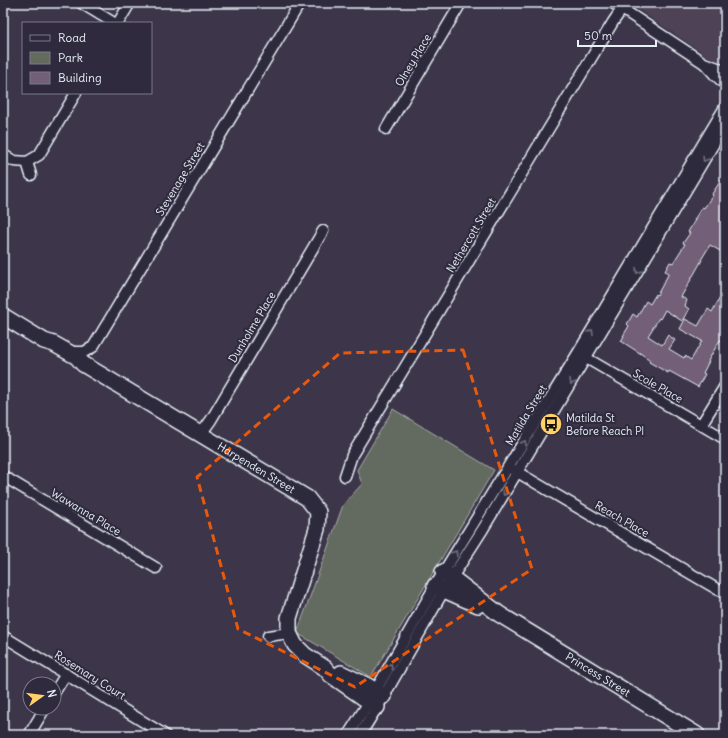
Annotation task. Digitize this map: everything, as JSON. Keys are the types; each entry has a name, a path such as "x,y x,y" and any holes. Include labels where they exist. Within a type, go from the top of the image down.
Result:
{"street":[{"path":"81,3 112,22"},
{"path":"119,22 130,3"},
{"name":"Stevenage Street","path":"69,352 84,352 93,347 300,3"},
{"name":"Olney Place","path":"386,129 461,3"},
{"path":"613,3 704,63 718,68 725,73"},
{"name":"Nethercott Street","path":"344,476 352,455 622,9"},
{"path":"704,63 725,84"},
{"path":"3,155 14,161 27,162 39,155 75,94"},
{"name":"Matilda Street","path":"582,356 725,107"},
{"name":"Matilda Street","path":"360,735 377,699 444,581 725,126"},
{"path":"27,162 31,175"},
{"name":"Dunholme Place","path":"201,434 211,420 323,231"},
{"name":"Harpenden Street","path":"3,316 44,341 54,344 78,356 83,364 307,498 318,512 317,529 289,618 289,633"},
{"name":"Harpenden Street","path":"44,341 50,350 74,364 83,364"},
{"name":"Scole Place","path":"582,356 725,439"},
{"path":"701,425 725,386"},
{"name":"Reach Place","path":"513,469 722,592"},
{"name":"Wawanna Place","path":"3,476 156,568"},
{"name":"Princess Street","path":"444,581 499,614 682,731 697,735"},
{"path":"268,636 289,633 295,645 305,655 325,668 331,675 377,699"},
{"name":"Rosemary Court","path":"3,636 165,735"},
{"path":"62,680 66,674"},
{"name":"Matilda Street","path":"348,735 377,699"},
{"path":"29,735 40,716"}],"highlighted area":[{"path":"463,350 532,569 355,687 238,629 197,477 340,353"}],"shaded area":[{"path":"629,3 725,3 725,68"}],"green space":[{"path":"393,409 494,470 371,677 297,633 343,505 362,484 357,470"}],"building":[{"path":"725,174 725,254 710,245 681,297 687,300 685,306 689,309 682,321 665,310 648,336 662,345 668,335 675,340 669,349 684,358 685,356 691,360 702,341 680,329 685,319 698,326 708,309 712,312 725,289 725,334 708,361 703,373 705,374 698,387 649,362 650,360 646,357 621,341 629,326 627,324 633,314 637,317 646,301 650,304 656,294 657,295 669,273 665,271 670,262 673,263 685,244 683,243 690,233 688,232 694,220 702,207 704,208 713,195 712,194"}],"place":[{"name":"Matilda St Before Reach Pl","path":"551,424"}]}
